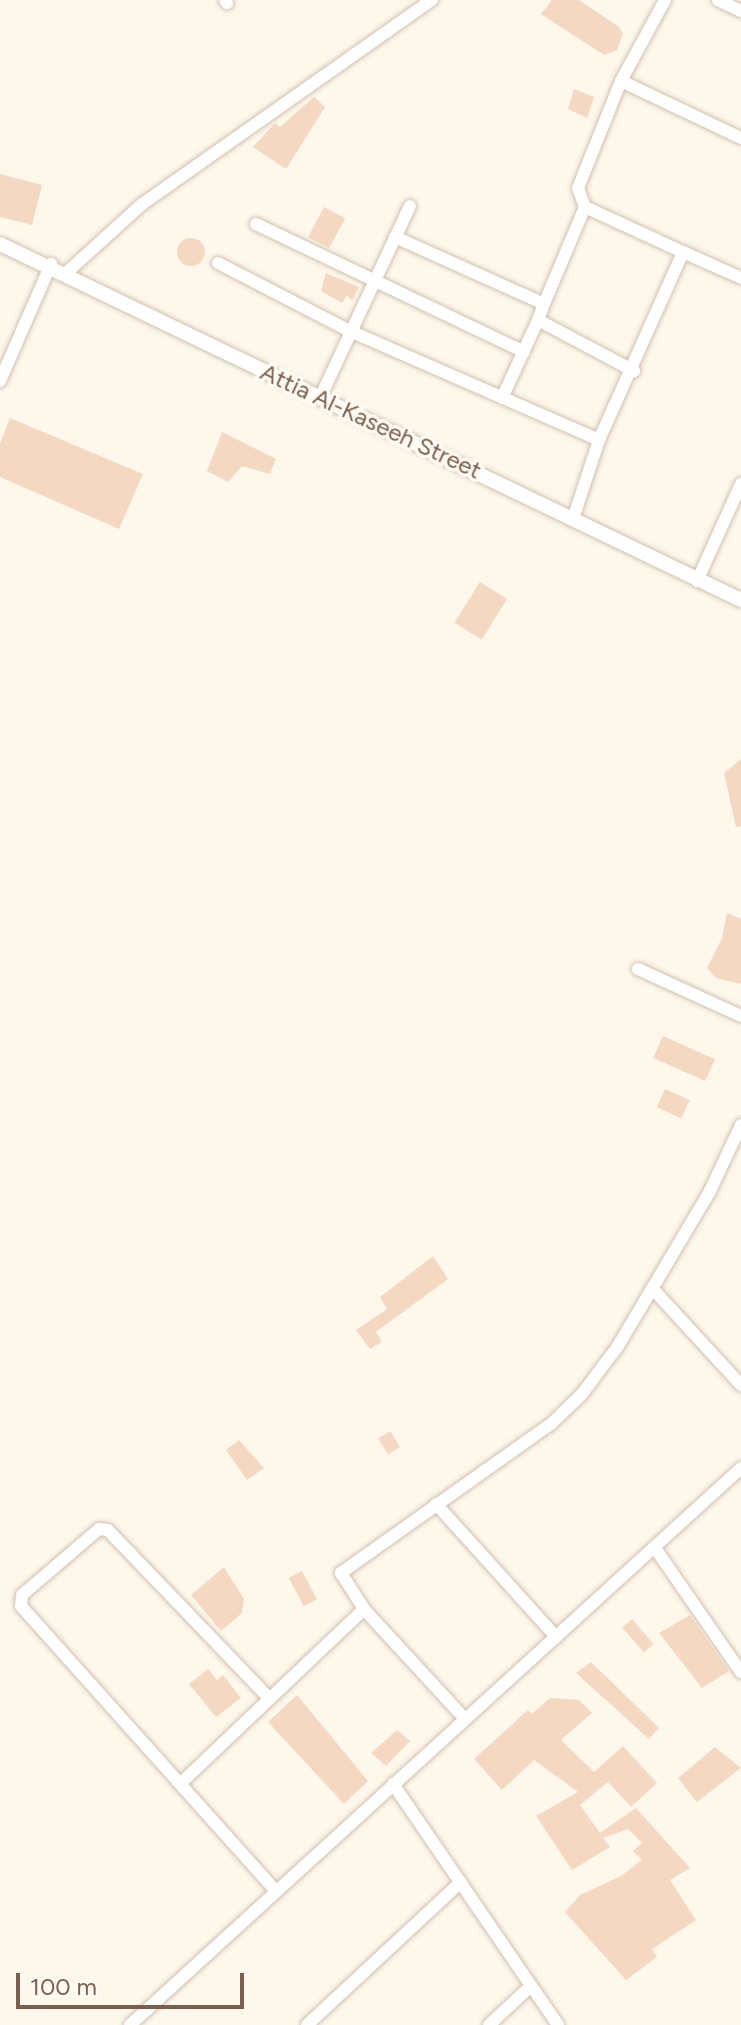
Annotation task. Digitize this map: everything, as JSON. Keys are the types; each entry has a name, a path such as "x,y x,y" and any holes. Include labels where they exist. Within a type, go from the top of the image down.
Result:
{"street":[{"path":"65,274 141,205 432,0"},
{"path":"502,398 585,207 578,188 621,81 665,0"},
{"path":"718,0 741,11"},
{"path":"621,81 741,138"},
{"path":"320,398 410,206"},
{"path":"585,207 741,278"},
{"path":"256,224 524,352"},
{"path":"395,237 544,304"},
{"name":"Attia Al-Kaseeh Street","path":"0,244 51,264 65,274 320,398 574,516 697,581 741,600"},
{"path":"574,516 599,440 634,371 683,252"},
{"path":"218,263 350,331 599,440"},
{"path":"0,381 51,264"},
{"path":"538,320 634,371"},
{"path":"697,581 741,484"},
{"path":"638,969 741,1016"},
{"path":"465,1719 345,1586 344,1567 551,1424 582,1394 737,1151 741,1125"},
{"path":"652,1288 741,1385"},
{"path":"130,2025 741,1468"},
{"path":"436,1504 556,1637"},
{"path":"268,1697 108,1530 99,1529 28,1587 21,1606 182,1782 275,1890"},
{"path":"655,1548 741,1672"},
{"path":"182,1782 364,1609"},
{"path":"393,1784 558,2025"},
{"path":"307,2025 461,1882"},
{"path":"489,2025 531,1986"}],"building":[{"path":"552,0 579,0 619,27 623,34 617,50 604,55 541,14"},
{"path":"574,89 594,97 587,118 568,109"},
{"path":"314,97 325,107 286,169 253,147 275,123 280,127"},
{"path":"0,174 42,185 32,225 0,217"},
{"path":"324,207 345,218 329,248 308,237"},
{"path":"191,238 201,242 205,252 201,262 191,266 181,262 177,252 181,242"},
{"path":"326,273 359,287 352,301 347,295 342,303 321,291"},
{"path":"10,418 143,474 119,529 0,477 0,444"},
{"path":"222,432 276,459 270,474 242,466 228,482 207,471"},
{"path":"480,582 507,599 482,640 455,623"},
{"path":"741,759 741,826 736,827 724,773"},
{"path":"727,913 741,919 741,984 716,978 707,968 722,938"},
{"path":"663,1036 715,1059 705,1081 653,1058"},
{"path":"665,1089 690,1100 682,1118 657,1107"},
{"path":"433,1256 448,1279 376,1332 382,1342 370,1349 356,1330 387,1309 380,1297"},
{"path":"390,1431 400,1447 388,1455 378,1438"},
{"path":"239,1440 264,1468 247,1480 226,1450"},
{"path":"224,1567 244,1599 242,1613 221,1631 191,1595"},
{"path":"302,1571 317,1599 304,1606 289,1578"},
{"path":"690,1615 729,1671 702,1688 659,1633"},
{"path":"632,1619 654,1644 644,1652 622,1628"},
{"path":"591,1662 659,1728 649,1739 576,1673"},
{"path":"208,1669 217,1680 223,1675 241,1698 216,1717 189,1684"},
{"path":"297,1695 368,1781 344,1804 268,1722"},
{"path":"550,1698 579,1700 592,1713 561,1740 594,1772 623,1746 657,1783 631,1807 608,1782 580,1805 600,1833 636,1808 690,1868 670,1880 696,1920 652,1949 657,1957 626,1980 565,1912 580,1895 621,1876 642,1860 633,1851 642,1843 628,1829 603,1838 610,1847 572,1870 536,1816 578,1792 534,1760 502,1790 474,1759 528,1710 532,1714"},
{"path":"397,1730 410,1741 386,1766 371,1753"},
{"path":"715,1747 741,1768 697,1802 678,1778"}]}
